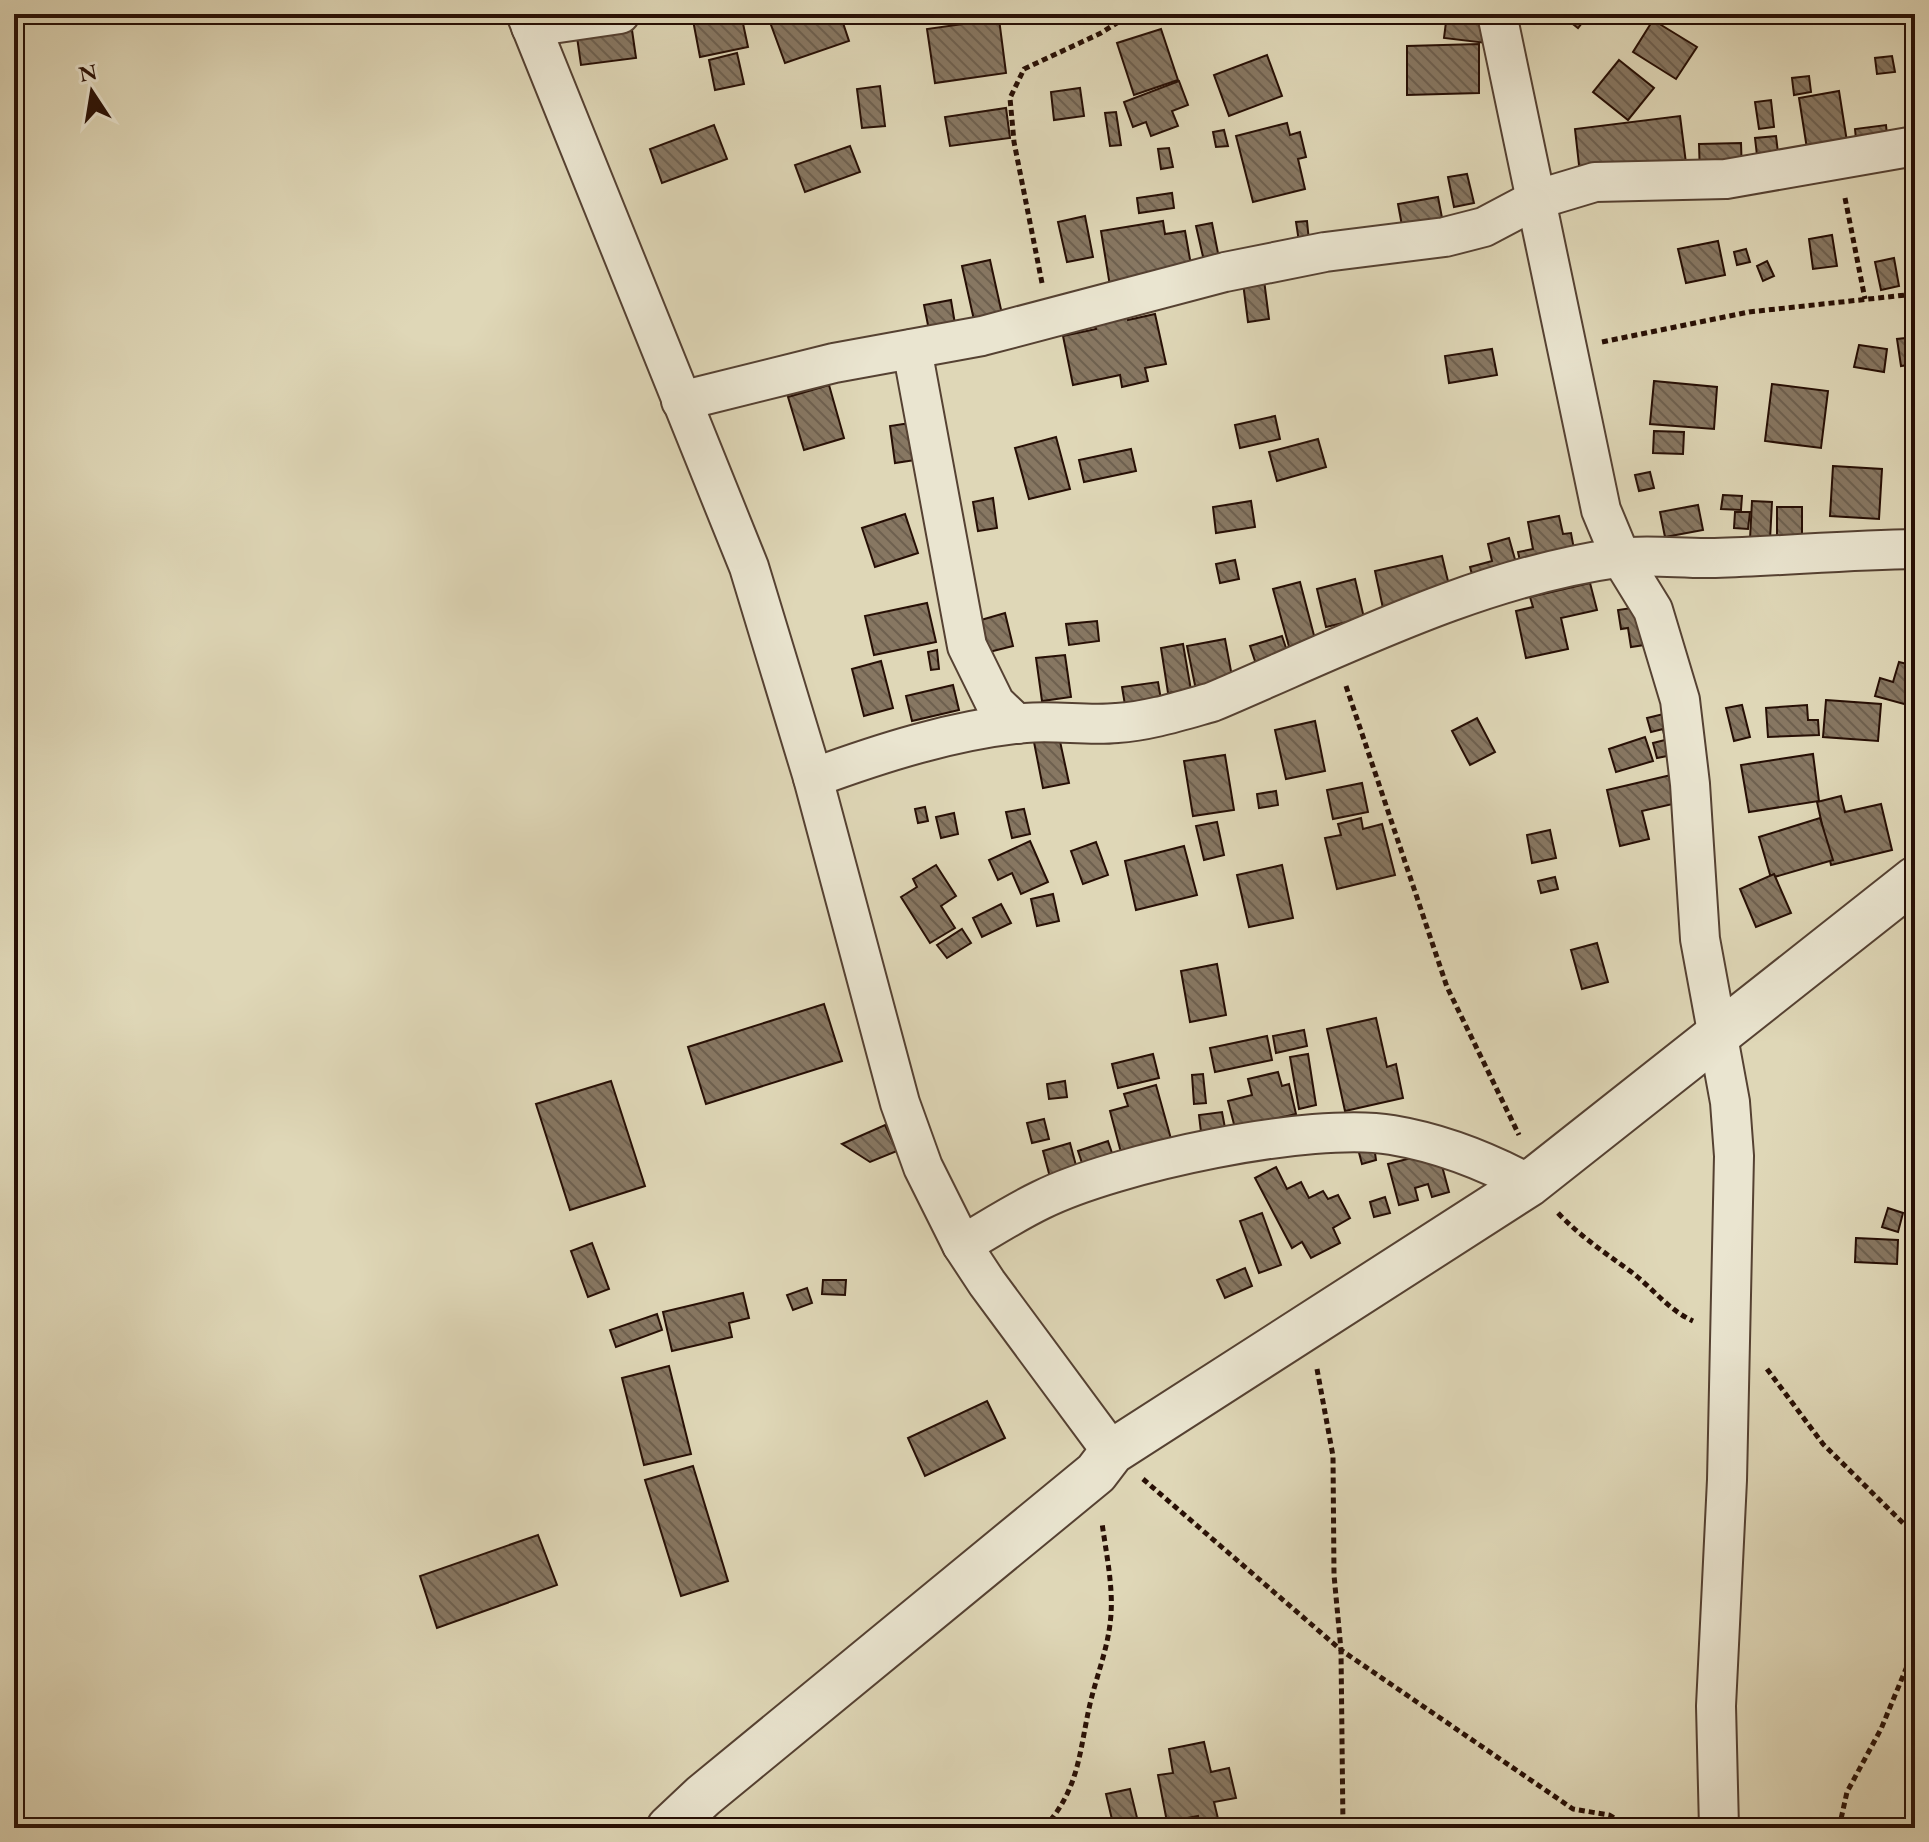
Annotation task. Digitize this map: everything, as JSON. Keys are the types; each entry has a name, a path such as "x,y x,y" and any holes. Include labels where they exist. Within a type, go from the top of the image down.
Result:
{"street":[{"path":"620,14 528,20 749,567 813,778 900,1103 923,1167 962,1245 1021,1331 1104,1463"},
{"path":"1497,14 1594,482 1607,530 1653,610 1680,700 1690,784 1700,939 1730,1102 1734,1156 1725,1548 1716,1706 1719,1828"},
{"path":"681,401 834,363 1048,319 1225,272 1325,252 1445,237 1484,227 1535,200 1595,182 1726,179 1915,146"},
{"path":"912,349 967,646 995,703 1017,724"},
{"path":"813,778 920,744 1017,724 1146,720 1212,702 1375,630 1489,590 1621,558 1697,559 1915,549"},
{"path":"669,1828 715,1785 1104,1463 1309,1323 1535,1179 1915,879"},
{"path":"962,1245 1042,1199 1097,1178 1223,1148 1306,1135 1351,1131 1402,1137 1535,1179"}],"path":[{"path":"1048,319 1014,142 1010,98 1024,69 1101,33 1131,14"},
{"path":"1839,160 1865,299"},
{"path":"1566,352 1702,319 1915,294"},
{"path":"1333,649 1447,987 1535,1179 1581,1238 1633,1273 1677,1313 1729,1335 1749,1349 1823,1444 1915,1535"},
{"path":"1309,1323 1333,1456 1334,1575 1341,1650 1343,1828"},
{"path":"1104,1463 1341,1650 1573,1809 1609,1815 1631,1828"},
{"path":"1044,1828 1061,1805 1079,1765 1090,1703 1106,1650 1111,1612 1104,1463"},
{"path":"1839,1828 1847,1792 1881,1729 1915,1647"}],"building":[{"path":"741,14 748,47 700,57 692,15"},
{"path":"767,14 840,14 849,41 785,63"},
{"path":"1447,14 1489,14 1486,43 1444,38"},
{"path":"1560,14 1589,14 1578,28"},
{"path":"999,19 1006,73 935,83 927,29"},
{"path":"1653,20 1697,47 1676,79 1633,52"},
{"path":"1161,29 1178,80 1134,95 1117,43"},
{"path":"632,30 636,58 581,65 577,37"},
{"path":"1479,44 1479,93 1407,95 1407,46"},
{"path":"737,53 744,84 715,90 709,60"},
{"path":"1267,55 1282,96 1229,116 1214,75"},
{"path":"1892,56 1895,72 1877,74 1875,58"},
{"path":"1619,60 1654,88 1628,120 1593,92"},
{"path":"1809,76 1811,92 1794,95 1792,78"},
{"path":"1179,81 1188,105 1172,111 1178,126 1151,136 1146,122 1133,127 1124,102"},
{"path":"880,86 885,126 862,128 857,89"},
{"path":"1080,88 1084,116 1054,120 1051,92"},
{"path":"1839,91 1848,148 1808,155 1799,98"},
{"path":"1771,100 1774,127 1759,129 1755,102"},
{"path":"1006,108 1010,138 950,146 945,117"},
{"path":"1116,112 1121,145 1110,146 1105,113"},
{"path":"1680,116 1688,179 1582,192 1575,129"},
{"path":"1287,123 1290,135 1300,132 1306,157 1298,159 1305,189 1253,202 1236,136"},
{"path":"714,125 727,159 662,183 650,149"},
{"path":"1886,125 1888,145 1857,149 1855,129"},
{"path":"1224,130 1228,146 1216,147 1213,132"},
{"path":"1776,136 1779,161 1758,164 1755,138"},
{"path":"1741,143 1742,174 1700,175 1699,144"},
{"path":"850,146 860,172 805,192 795,165"},
{"path":"1169,148 1173,167 1161,169 1158,149"},
{"path":"1467,174 1474,203 1454,207 1448,177"},
{"path":"1172,193 1174,208 1139,213 1137,198"},
{"path":"1438,197 1443,223 1403,231 1398,204"},
{"path":"1085,216 1093,257 1067,262 1058,222"},
{"path":"1163,221 1165,234 1185,231 1191,265 1110,286 1101,231"},
{"path":"1307,221 1309,241 1299,242 1296,222"},
{"path":"1212,223 1219,258 1204,261 1196,226"},
{"path":"1832,235 1837,266 1813,269 1809,239"},
{"path":"1718,241 1725,275 1686,283 1678,249"},
{"path":"1746,249 1750,262 1737,265 1734,252"},
{"path":"1894,258 1899,286 1881,290 1875,262"},
{"path":"990,260 1002,314 974,320 962,266"},
{"path":"1767,261 1774,276 1763,281 1757,266"},
{"path":"1264,280 1269,319 1248,322 1243,283"},
{"path":"951,300 955,324 929,330 924,305"},
{"path":"1127,312 1128,320 1155,314 1166,364 1145,368 1148,381 1122,387 1120,375 1073,385 1063,336 1096,329 1093,319"},
{"path":"1915,337 1915,364 1901,366 1897,339"},
{"path":"1859,345 1887,349 1884,372 1854,367"},
{"path":"1492,349 1497,375 1449,383 1445,356"},
{"path":"1654,381 1717,387 1714,429 1650,424"},
{"path":"1772,384 1828,391 1821,448 1765,441"},
{"path":"829,385 844,438 804,450 788,397"},
{"path":"1275,416 1280,439 1240,448 1235,425"},
{"path":"917,422 922,459 895,463 890,426"},
{"path":"1654,431 1684,432 1683,454 1653,453"},
{"path":"1910,436 1915,436 1915,463 1909,463"},
{"path":"1056,437 1070,489 1029,499 1015,448"},
{"path":"1318,439 1326,467 1277,481 1269,452"},
{"path":"1131,449 1136,471 1084,482 1079,460"},
{"path":"1833,466 1882,469 1879,519 1830,516"},
{"path":"1650,472 1654,488 1639,491 1635,475"},
{"path":"1723,495 1742,496 1741,510 1721,509"},
{"path":"993,498 997,528 978,531 973,502"},
{"path":"1251,501 1255,527 1216,533 1213,507"},
{"path":"1752,501 1772,502 1770,540 1750,539"},
{"path":"1698,505 1703,530 1665,537 1660,512"},
{"path":"1777,507 1802,507 1802,537 1777,536"},
{"path":"1735,512 1750,512 1748,529 1734,528"},
{"path":"905,514 918,553 875,567 862,528"},
{"path":"1559,516 1563,534 1571,533 1576,560 1522,570 1518,552 1533,549 1528,522"},
{"path":"1509,538 1518,570 1474,582 1470,567 1492,561 1488,544"},
{"path":"1442,556 1452,598 1384,613 1375,571"},
{"path":"1235,560 1239,579 1220,583 1216,564"},
{"path":"1355,579 1364,618 1326,627 1317,589"},
{"path":"1300,582 1316,643 1290,650 1273,589"},
{"path":"1590,583 1597,610 1561,618 1568,649 1526,658 1516,611 1533,607 1530,597"},
{"path":"927,603 936,642 874,655 865,616"},
{"path":"1638,607 1651,644 1631,647 1628,628 1621,629 1618,610"},
{"path":"1005,613 1013,646 989,652 981,620"},
{"path":"1097,621 1099,641 1069,645 1066,624"},
{"path":"1282,636 1290,660 1258,670 1250,646"},
{"path":"1225,639 1233,682 1196,690 1187,646"},
{"path":"1183,644 1191,690 1168,693 1161,648"},
{"path":"937,650 939,669 931,670 928,652"},
{"path":"1065,655 1071,697 1042,701 1036,658"},
{"path":"881,661 893,708 864,716 852,669"},
{"path":"1899,662 1915,666 1915,707 1875,696 1880,678 1893,682"},
{"path":"1158,682 1161,700 1125,705 1122,687"},
{"path":"953,685 959,710 912,721 906,696"},
{"path":"1826,700 1881,704 1878,741 1823,737"},
{"path":"1742,705 1750,737 1734,741 1726,708"},
{"path":"1807,705 1808,720 1818,720 1819,735 1768,737 1766,708"},
{"path":"1672,712 1682,753 1657,758 1653,743 1665,740 1663,729 1651,732 1647,718"},
{"path":"1477,718 1495,752 1470,765 1452,731"},
{"path":"1315,721 1325,771 1286,779 1275,730"},
{"path":"1058,732 1069,783 1043,788 1033,737"},
{"path":"1645,737 1653,761 1616,772 1609,749"},
{"path":"1813,754 1819,801 1749,812 1741,765"},
{"path":"1225,755 1234,810 1193,816 1184,761"},
{"path":"1671,775 1677,803 1642,811 1649,839 1620,846 1607,790"},
{"path":"1362,783 1368,812 1333,819 1327,790"},
{"path":"1276,791 1278,805 1259,808 1257,794"},
{"path":"1841,796 1845,812 1881,804 1892,850 1831,865 1817,802"},
{"path":"925,807 928,821 918,823 915,809"},
{"path":"1024,809 1030,834 1012,838 1006,812"},
{"path":"954,813 958,834 941,838 936,817"},
{"path":"1361,818 1363,829 1382,824 1395,875 1337,889 1325,838 1341,835 1338,824"},
{"path":"1820,818 1833,860 1771,878 1759,837"},
{"path":"1217,822 1224,855 1204,860 1196,826"},
{"path":"1550,830 1556,858 1532,863 1527,835"},
{"path":"1030,841 1048,882 1021,894 1012,873 998,880 989,860"},
{"path":"1096,842 1108,875 1083,884 1071,851"},
{"path":"1184,846 1197,895 1136,910 1125,861"},
{"path":"936,865 956,896 941,906 955,928 930,943 901,897 917,887 913,879"},
{"path":"1282,865 1293,918 1249,927 1237,875"},
{"path":"1774,874 1791,913 1756,927 1740,889"},
{"path":"1555,877 1558,889 1541,893 1538,881"},
{"path":"1053,894 1059,921 1037,926 1031,899"},
{"path":"1001,904 1011,923 982,937 973,918"},
{"path":"962,929 971,943 947,958 937,945"},
{"path":"1597,943 1608,982 1582,989 1571,950"},
{"path":"1217,964 1226,1015 1190,1022 1181,971"},
{"path":"824,1004 842,1061 706,1104 688,1047"},
{"path":"1376,1018 1387,1067 1396,1064 1403,1098 1345,1111 1327,1029"},
{"path":"1304,1030 1307,1046 1276,1053 1273,1036"},
{"path":"1267,1036 1272,1060 1215,1072 1210,1048"},
{"path":"1153,1054 1159,1078 1118,1088 1112,1064"},
{"path":"1308,1054 1316,1105 1299,1109 1290,1057"},
{"path":"1278,1072 1282,1086 1289,1084 1296,1114 1235,1128 1228,1101 1252,1095 1248,1079"},
{"path":"1203,1074 1206,1103 1194,1104 1192,1075"},
{"path":"611,1081 645,1186 570,1210 536,1104"},
{"path":"1065,1081 1067,1097 1049,1099 1047,1084"},
{"path":"1156,1085 1173,1146 1123,1160 1110,1111 1128,1106 1124,1094"},
{"path":"1222,1112 1225,1128 1201,1132 1199,1115"},
{"path":"1044,1119 1049,1139 1032,1143 1027,1123"},
{"path":"885,1125 897,1151 870,1162 842,1144"},
{"path":"1108,1141 1115,1162 1085,1172 1078,1151"},
{"path":"1070,1143 1078,1173 1051,1181 1043,1151"},
{"path":"1374,1146 1376,1160 1362,1164 1358,1149"},
{"path":"1438,1151 1449,1192 1432,1197 1428,1184 1415,1188 1418,1200 1399,1205 1388,1164"},
{"path":"1276,1167 1287,1189 1301,1182 1309,1198 1323,1191 1328,1199 1338,1195 1350,1218 1333,1228 1340,1243 1311,1258 1302,1242 1292,1248 1255,1178"},
{"path":"1385,1197 1390,1213 1374,1217 1370,1202"},
{"path":"1888,1208 1903,1213 1898,1232 1882,1227"},
{"path":"1262,1213 1281,1265 1259,1273 1240,1221"},
{"path":"1856,1238 1898,1240 1897,1264 1855,1262"},
{"path":"592,1243 609,1289 588,1297 571,1251"},
{"path":"1245,1268 1252,1286 1225,1298 1217,1280"},
{"path":"823,1280 846,1280 845,1295 822,1294"},
{"path":"807,1288 812,1303 793,1310 787,1295"},
{"path":"743,1293 749,1318 729,1323 732,1337 672,1351 663,1312"},
{"path":"657,1314 662,1330 616,1347 610,1330"},
{"path":"669,1366 691,1454 644,1465 622,1378"},
{"path":"987,1401 1005,1438 925,1476 908,1438"},
{"path":"693,1466 728,1581 681,1596 645,1480"},
{"path":"538,1535 557,1585 437,1628 420,1576"},
{"path":"1204,1742 1211,1772 1229,1768 1236,1798 1214,1802 1220,1827 1200,1828 1198,1816 1167,1822 1158,1775 1173,1773 1169,1749"},
{"path":"1130,1789 1139,1826 1114,1828 1106,1794"}]}
